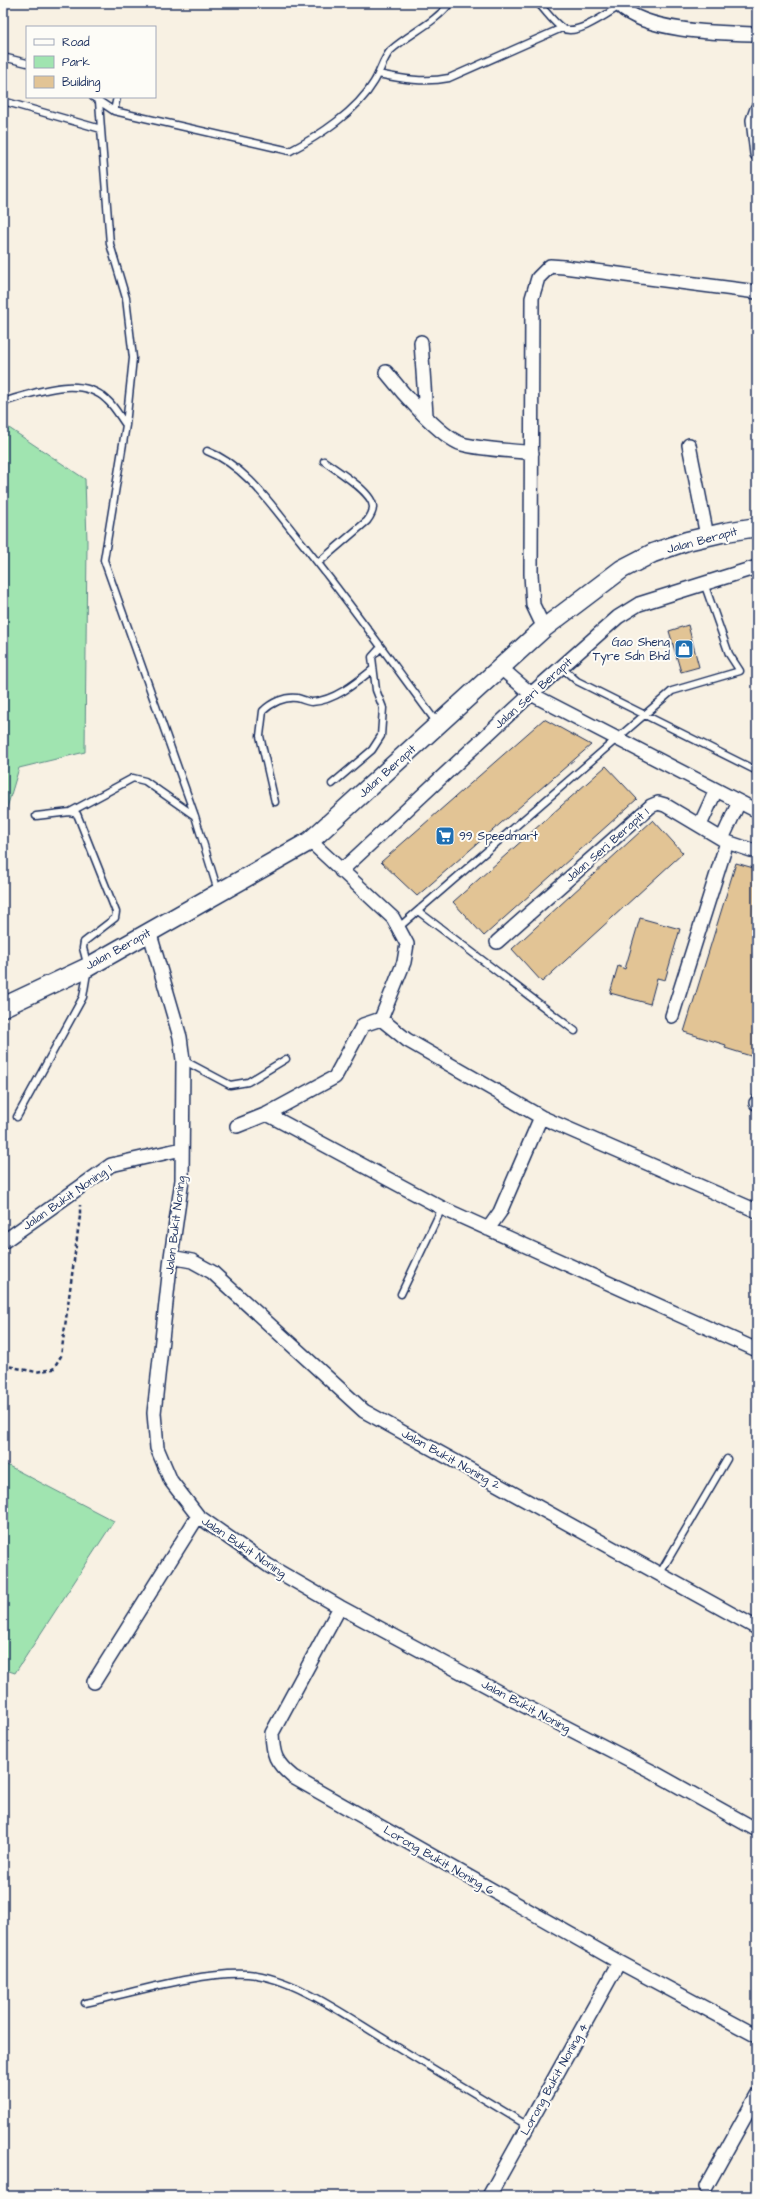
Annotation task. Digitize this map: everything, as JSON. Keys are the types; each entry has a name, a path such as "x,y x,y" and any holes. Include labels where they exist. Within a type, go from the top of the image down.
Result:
{"main road":[{"name":"Jalan Berapit","path":"3,1007 88,966 310,841 544,628 622,569 653,553 708,536 757,527"}],"street":[{"path":"618,4 628,14 659,24 702,32 757,34"},
{"path":"757,109 753,120 757,154"},
{"path":"544,628 533,605 531,574 532,298 538,278 550,266 564,266 757,292"},
{"path":"421,342 426,415"},
{"path":"386,372 397,386 446,436 462,444 532,454"},
{"path":"689,445 708,536"},
{"name":"Jalan Seri Berapit","path":"341,871 531,694 618,617 638,604 757,567"},
{"path":"501,668 531,694 757,811"},
{"path":"700,825 716,790"},
{"path":"672,1016 724,840 739,802"},
{"name":"Jalan Seri Berapit 1","path":"497,942 651,806 658,803 665,805 724,840 757,852"},
{"path":"236,1126 267,1114 335,1077 363,1025 381,1019 404,962 406,944 393,918 310,841"},
{"name":"Jalan Bukit Noning","path":"150,931 180,1038 183,1060 182,1180 171,1257 154,1413 157,1448 171,1481 198,1516 269,1566 340,1607 515,1701 653,1772 757,1830"},
{"path":"381,1019 406,1040 541,1117 757,1211"},
{"path":"267,1114 442,1208 757,1350"},
{"path":"488,1229 500,1212 541,1117"},
{"name":"Jalan Bukit Noning 1","path":"3,1242 79,1186 111,1165 182,1149"},
{"name":"Jalan Bukit Noning 2","path":"171,1257 192,1261 212,1272 364,1411 757,1628"},
{"path":"94,1682 198,1516"},
{"name":"Lorong Bukit Noning 6","path":"340,1607 272,1733 273,1750 279,1765 293,1777 619,1962 757,2036"},
{"name":"Lorong Bukit Noning 4","path":"489,2196 619,1962"},
{"path":"706,2187 757,2095"}],"lane":[{"path":"96,99 114,111 290,151 315,137 335,123 374,83 389,52 410,34 442,14 450,3"},
{"path":"538,3 562,28 570,30 581,29 618,4"},
{"path":"378,74 396,78 432,82 449,78 562,28"},
{"path":"3,57 26,63"},
{"path":"114,111 117,98"},
{"path":"96,99 101,129 110,244 126,298 132,358 126,425 104,560 195,816 218,893"},
{"path":"3,101 101,129"},
{"path":"3,402 68,386 91,391 107,400 126,425"},
{"path":"207,451 224,457 261,492 318,562 438,724"},
{"path":"318,562 367,521 372,515 373,506 366,493 324,461"},
{"path":"398,928 672,691 740,671 730,654 704,583"},
{"path":"332,784 372,750 380,736 383,708 376,690 372,670 372,657 381,647"},
{"path":"561,667 578,681 757,771"},
{"path":"275,802 260,736 263,711 269,704 284,699 295,698 312,702 327,698 354,685 372,670"},
{"path":"36,816 70,812 133,778 145,781 195,816"},
{"path":"17,1117 83,997 88,966 83,948 84,942 115,918 116,912 77,814 70,812"},
{"path":"418,911 575,1031"},
{"path":"183,1060 230,1086 248,1082 286,1058"},
{"path":"401,1294 442,1208"},
{"path":"659,1575 727,1459"},
{"path":"85,2003 191,1980 218,1976 248,1974 270,1978 325,2003 528,2126"}],"path":[{"path":"3,1365 36,1372 53,1368 61,1356 80,1216 79,1186"}],"green space":[{"path":"3,424 85,479 87,541 85,752 19,768 3,821"},
{"path":"3,1463 114,1521 15,1673 3,1669"}],"building":[{"name":"Gao Sheng Tyre Sdn Bhd","path":"688,625 699,667 681,672 669,631"},
{"path":"544,719 591,745 417,896 381,862"},
{"path":"606,766 637,799 484,936 453,902"},
{"path":"653,820 683,853 542,982 512,949"},
{"path":"736,863 757,869 757,1058 725,1048 726,1045 684,1032"},
{"path":"640,918 680,929 665,980 657,978 650,1004 610,993 618,966 625,969"}],"place":[{"name":"Gao Sheng Tyre Sdn Bhd","path":"684,649"},
{"name":"99 Speedmart","path":"445,836"}]}
